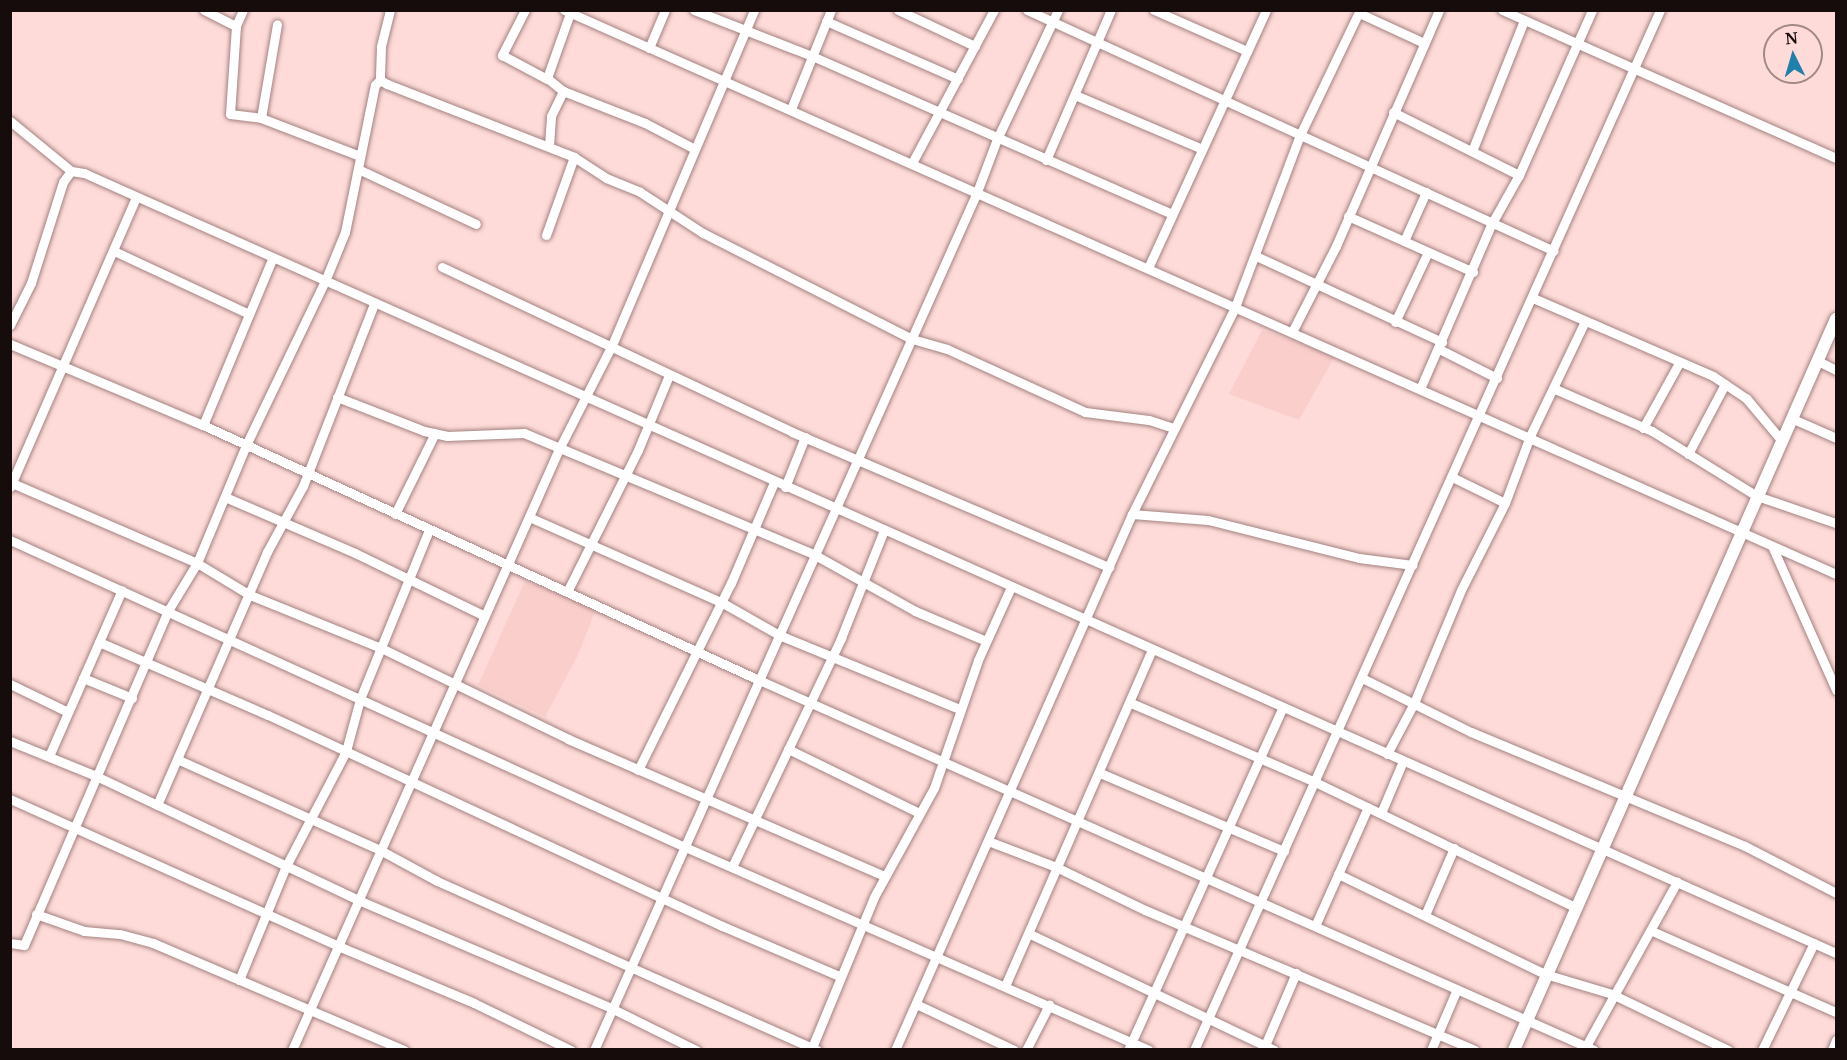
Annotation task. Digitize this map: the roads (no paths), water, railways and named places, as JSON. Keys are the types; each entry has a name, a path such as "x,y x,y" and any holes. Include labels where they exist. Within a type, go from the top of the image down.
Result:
{"main road":[{"path":"1514,1050 1600,849 1836,319"}],"street":[{"path":"204,10 236,26"},
{"path":"243,10 236,26 230,114 261,118 360,156"},
{"path":"10,943 24,945 96,776 149,663 169,609 197,563 246,445 325,281 345,232 375,85 380,80 381,46 390,10"},
{"path":"525,10 502,55 547,79 563,91 645,123 693,148"},
{"path":"649,48 665,10"},
{"path":"694,10 812,56 1172,214"},
{"path":"292,1050 559,449 612,345 693,148 754,10"},
{"path":"791,109 831,10"},
{"path":"898,10 975,46"},
{"path":"912,163 994,10"},
{"path":"1027,10 1554,251"},
{"path":"594,1050 912,339 977,192 997,139 1058,10"},
{"path":"1046,160 1111,10"},
{"path":"1154,10 1164,12 1247,51"},
{"path":"1148,268 1266,10"},
{"path":"1292,332 1318,282 1439,10"},
{"path":"1502,10 1836,158"},
{"path":"1420,389 1473,272 1492,223 1519,176 1592,10"},
{"path":"1194,1050 1533,298 1660,10"},
{"path":"547,79 567,12 791,109 1480,416 1530,436 1836,574"},
{"path":"895,1050 1132,514 1173,428 1210,363 1235,308 1300,135 1359,12 1424,44"},
{"path":"1472,151 1524,20"},
{"path":"826,21 958,79"},
{"path":"261,118 277,24"},
{"path":"380,80 474,121 549,146 574,157 669,210 703,233 912,339 947,349 1085,412 1149,420 1173,428"},
{"path":"549,146 551,116 563,91"},
{"path":"1075,95 1202,149"},
{"path":"1393,111 1519,176"},
{"path":"10,121 71,171 136,197 1836,953"},
{"path":"546,235 574,157"},
{"path":"358,169 476,224"},
{"path":"10,325 31,283 63,182 71,171"},
{"path":"1404,241 1426,192"},
{"path":"136,197 65,366 11,485 197,563 250,596 381,648 638,770 885,876"},
{"path":"1348,216 1473,272"},
{"path":"114,251 249,314"},
{"path":"1395,322 1428,252"},
{"path":"1256,256 1318,282 1440,345 1497,378"},
{"path":"203,425 272,259"},
{"path":"442,267 805,437 1109,567"},
{"path":"1533,298 1725,384 1746,398 1782,441"},
{"path":"158,805 207,688 232,639 307,474 374,304"},
{"path":"1387,754 1414,703 1461,590 1505,503 1530,436 1555,389 1585,321"},
{"path":"10,344 203,425 810,703 1590,1048 1612,994 1652,931 1677,882"},
{"path":"1818,361 1836,370"},
{"path":"1643,428 1679,363"},
{"path":"567,592 649,426 669,375"},
{"path":"1688,453 1725,384"},
{"path":"1555,389 1643,428 1756,496 1836,523"},
{"path":"337,397 435,433 462,437 524,433 815,555 915,611 986,641"},
{"path":"1793,419 1836,438"},
{"path":"395,514 435,433"},
{"path":"785,487 805,437"},
{"path":"1452,477 1505,503"},
{"path":"638,770 721,602 774,482"},
{"path":"225,497 410,580 484,616"},
{"path":"1132,514 1208,520 1359,558 1413,565"},
{"path":"529,517 721,602 779,635 833,654 959,709"},
{"path":"239,980 286,866 346,751 360,699 429,530"},
{"path":"732,867 833,654 884,530"},
{"path":"10,540 169,609 685,847 1049,1005 1129,1046 1149,1050"},
{"path":"1772,546 1836,690"},
{"path":"178,760 380,850 437,881 814,1049 839,976 862,923 885,876 934,788 959,709 986,641 1011,587"},
{"path":"49,756 122,590"},
{"path":"99,642 207,688 839,976"},
{"path":"1005,986 1030,934 1056,867 1131,703 1152,650"},
{"path":"83,678 132,698"},
{"path":"1362,678 1623,798 1745,846 1836,890"},
{"path":"10,684 68,712"},
{"path":"1131,703 1315,782 1575,907"},
{"path":"1129,1046 1156,994 1227,828 1283,707"},
{"path":"10,741 96,776 358,900 613,1009 696,1050"},
{"path":"788,749 919,813"},
{"path":"1381,813 1403,761"},
{"path":"1100,773 1284,851"},
{"path":"10,800 76,826 338,946 474,1003 571,1050"},
{"path":"1316,926 1368,807"},
{"path":"988,841 1056,867 1184,926 1475,1050"},
{"path":"1425,915 1454,848"},
{"path":"1338,874 1545,974 1612,994 1728,1050"},
{"path":"36,914 84,930 134,937 404,1050"},
{"path":"1652,931 1836,1012"},
{"path":"1030,934 1267,1048 1296,973"},
{"path":"1762,1050 1814,943"},
{"path":"1431,1050 1457,989"},
{"path":"916,1004 1014,1050"},
{"path":"1026,1050 1049,1005"},
{"path":"1832,1050 1836,1040"}]}
